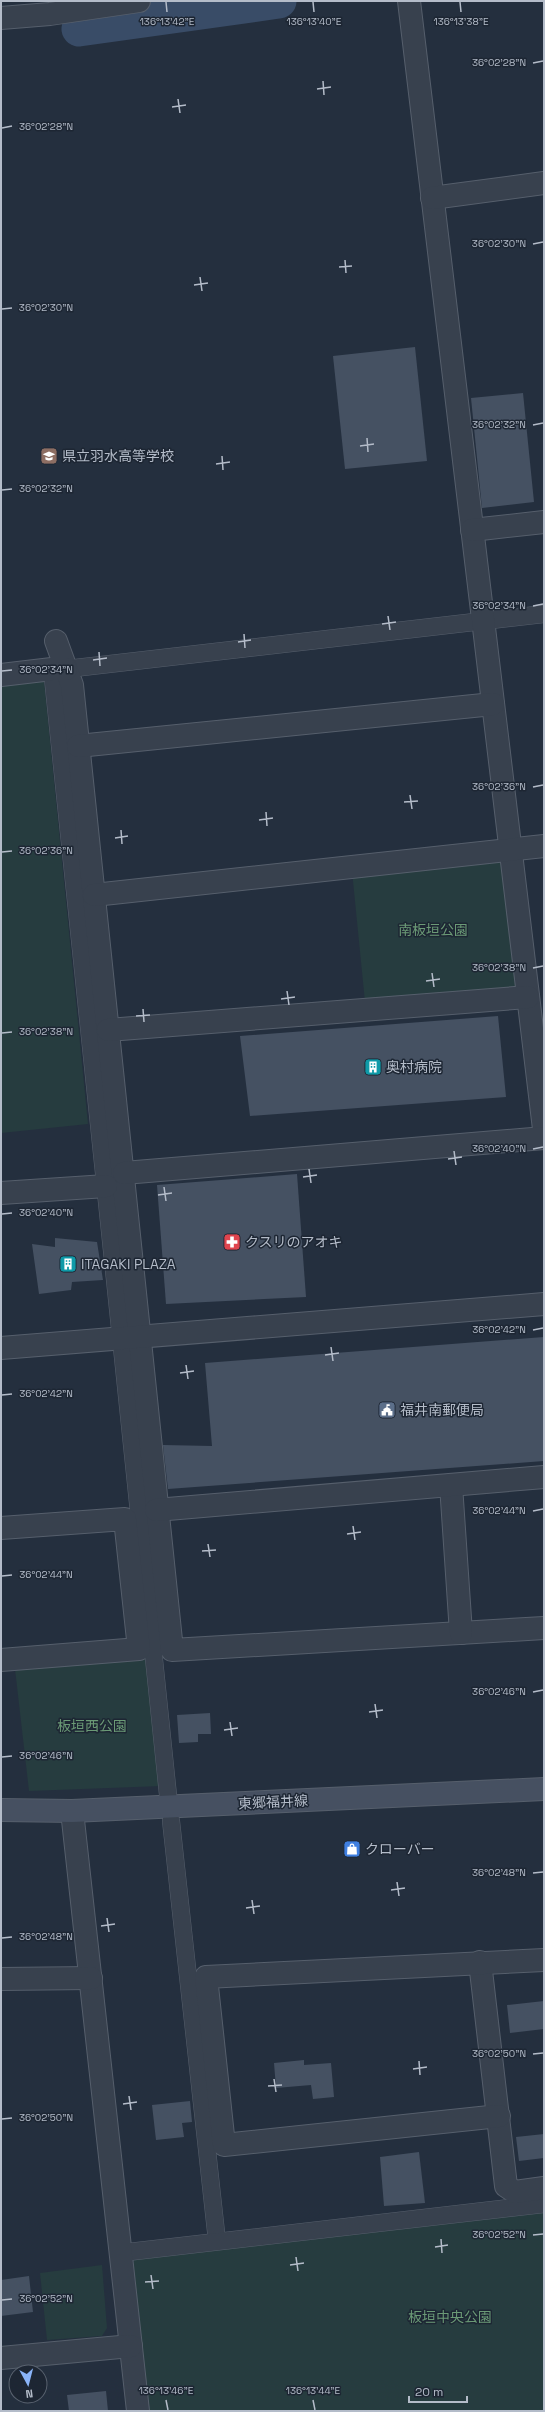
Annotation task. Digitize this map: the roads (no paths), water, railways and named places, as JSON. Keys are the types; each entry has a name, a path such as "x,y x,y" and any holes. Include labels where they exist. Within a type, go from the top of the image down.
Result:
{"main road":[{"name":"東郷福井線","path":"1,1810 72,1811 544,1789"}],"street":[{"path":"1,18 50,14 139,1"},
{"path":"409,1 544,1129"},
{"path":"432,198 544,183"},
{"path":"472,530 544,522"},
{"path":"1,675 544,614"},
{"path":"56,641 106,1186 131,1338 156,1510 172,1650 544,1628"},
{"path":"59,669 72,685 124,1173 131,1338 168,1795"},
{"path":"78,746 493,704"},
{"path":"94,895 544,846"},
{"path":"108,1030 528,997"},
{"path":"124,1173 544,1138"},
{"path":"1,1194 106,1186"},
{"path":"1,1348 544,1304"},
{"path":"156,1510 544,1477"},
{"path":"451,1485 461,1633"},
{"path":"1,1528 125,1519 139,1649 1,1660"},
{"path":"72,1811 138,2411"},
{"path":"171,1820 217,2241"},
{"path":"499,2116 224,2145 206,1978 480,1962 544,1960"},
{"path":"480,1962 506,2186 515,2192 544,2188"},
{"path":"1,1979 91,1978"},
{"path":"128,2252 544,2204"},
{"path":"1,2358 131,2346"}],"waterway":[{"path":"79,29 279,1"}],"place":[{"name":"県立羽水高等学校","path":"49,456"},
{"name":"奥村病院","path":"373,1067"},
{"name":"クスリのアオキ","path":"232,1242"},
{"name":"ITAGAKI PLAZA","path":"68,1264"},
{"name":"福井南郵便局","path":"387,1410"},
{"name":"クローバー","path":"352,1849"}],"park label":[{"name":"南板垣公園","path":"433,930"},
{"name":"板垣西公園","path":"92,1726"},
{"name":"板垣中央公園","path":"450,2317"}]}
